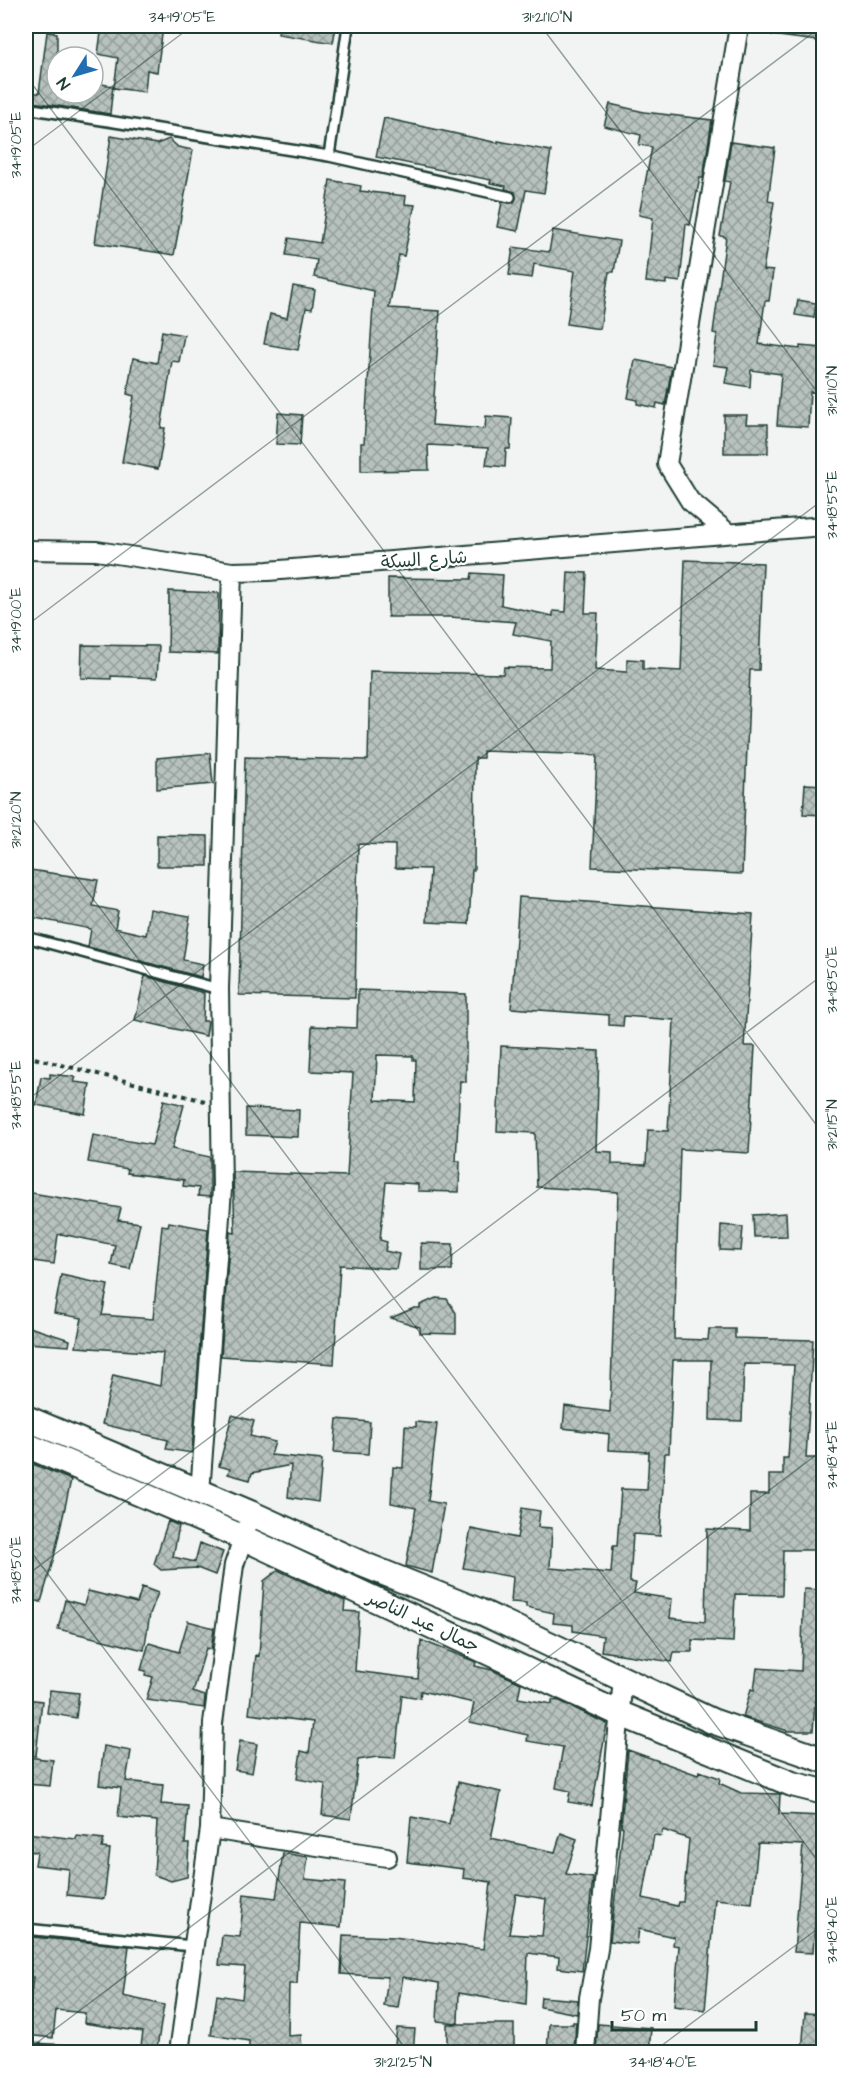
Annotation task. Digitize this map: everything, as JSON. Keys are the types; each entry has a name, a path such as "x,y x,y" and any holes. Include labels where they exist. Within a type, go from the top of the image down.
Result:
{"main road":[{"name":"جمال عبد الناصر","path":"26,1418 250,1513 362,1564 479,1611 712,1721 824,1760"},
{"name":"جمال عبد الناصر","path":"26,1445 244,1538 618,1713 792,1784 824,1792"}],"street":[{"path":"728,533 690,501 667,464 739,26"},
{"name":"شارع السكة","path":"26,550 97,551 232,572 494,555 824,526"},
{"path":"200,1493 222,1189 219,989 232,572"},
{"path":"179,2052 210,1829 213,1723 234,1565 250,1513"},
{"path":"585,2052 589,1998 598,1949 623,1678"},
{"path":"210,1829 387,1857"}],"lane":[{"path":"329,156 348,26"},
{"path":"26,108 329,156 510,196"},
{"path":"26,937 219,989"},
{"path":"26,1929 192,1946"},
{"path":"26,2049 85,2052"}],"path":[{"path":"26,1056 222,1105"}],"building":[{"path":"102,26 163,27 157,72 147,70 145,92 114,88 118,58 105,55 105,45 99,45"},
{"path":"279,26 336,26 333,43 278,34"},
{"path":"773,26 824,26 824,42 772,35"},
{"path":"47,32 57,33 57,45 45,45"},
{"path":"45,47 45,104 26,101 26,93 39,93"},
{"path":"105,85 113,86 110,114 52,105 105,105"},
{"path":"610,104 644,112 712,120 703,178 700,178 690,225 686,224 680,282 666,280 666,284 646,282 653,218 639,215 652,147 639,145 641,135 604,126"},
{"path":"384,118 498,143 498,141 551,151 544,193 526,190 518,231 497,227 502,202 514,202 515,192 505,189 506,186 490,183 491,180 376,157"},
{"path":"111,136 157,144 169,139 178,147 193,150 174,255 95,243"},
{"path":"731,142 775,148 768,201 774,202 763,270 773,271 769,301 765,301 759,344 800,349 800,346 824,348 824,393 810,392 808,427 777,425 781,374 751,370 750,387 725,383 728,367 713,365 717,334 713,333 726,237 720,236 730,182 725,181"},
{"path":"330,180 361,186 360,191 406,196 405,204 415,205 404,256 399,255 389,308 440,311 432,425 485,429 486,416 512,418 510,449 506,449 505,467 486,465 488,448 428,445 429,470 361,471 361,443 364,443 374,291 314,277 317,260 286,255 289,238 320,243"},
{"path":"553,230 619,241 614,272 609,272 600,329 567,324 575,271 534,264 532,278 509,275 513,247 549,252"},
{"path":"293,286 315,290 312,309 306,308 298,350 264,344 270,314 287,318"},
{"path":"798,300 816,303 814,318 795,315"},
{"path":"162,331 184,335 179,362 172,361 161,428 165,428 158,469 122,462 134,396 127,394 133,358 157,363"},
{"path":"635,360 672,367 665,405 657,403 656,408 637,404 638,400 628,398"},
{"path":"278,413 302,415 300,445 276,444"},
{"path":"724,415 747,415 746,424 768,424 768,453 724,453"},
{"path":"685,560 763,563 759,670 750,670 742,874 592,867 597,755 483,751 483,758 475,758 474,870 472,870 469,924 427,922 430,869 395,868 395,845 358,844 355,998 239,995 245,757 368,760 370,671 503,674 504,667 550,668 551,641 513,634 516,622 450,617 388,617 388,578 471,579 472,573 503,575 501,605 553,616 553,611 566,612 568,572 587,573 585,613 598,613 595,670 627,672 627,659 643,660 643,669 681,671"},
{"path":"169,591 219,593 218,654 168,652"},
{"path":"82,645 159,646 157,678 111,676 111,679 81,678"},
{"path":"210,753 213,784 157,789 157,758"},
{"path":"805,784 824,785 824,815 803,814"},
{"path":"157,835 208,836 208,866 157,866"},
{"path":"30,870 98,880 93,906 118,911 115,928 146,935 150,909 190,916 183,960 203,964 201,977 88,947 91,929 30,917 32,898 26,897"},
{"path":"519,897 753,914 744,1046 755,1046 749,1153 680,1149 674,1339 708,1340 709,1329 735,1329 735,1338 813,1340 806,1458 824,1458 824,1550 783,1550 782,1595 735,1594 733,1642 692,1640 692,1652 674,1652 672,1662 601,1651 603,1636 573,1631 573,1625 553,1623 554,1613 526,1607 526,1603 511,1602 513,1577 463,1568 471,1529 517,1538 522,1508 540,1511 538,1527 552,1528 550,1568 611,1573 613,1546 617,1546 621,1489 647,1490 649,1452 608,1450 609,1434 563,1428 565,1406 610,1412 618,1192 537,1187 535,1133 497,1131 501,1046 599,1051 596,1151 612,1152 612,1164 646,1165 648,1130 668,1131 674,1020 624,1016 623,1026 609,1025 609,1015 511,1008","holes":["673,1360 711,1360 710,1420 742,1421 744,1364 794,1365 788,1458 783,1458 783,1475 769,1475 769,1494 750,1494 750,1531 707,1529 705,1622 670,1618 672,1599 634,1593 636,1583 630,1582 633,1534 660,1536 665,1453 669,1453"]},
{"path":"145,976 204,993 203,1021 208,1021 206,1036 135,1020"},
{"path":"358,990 466,994 466,1082 460,1081 456,1161 460,1161 459,1192 418,1191 418,1184 386,1182 380,1240 387,1242 385,1251 399,1254 396,1269 340,1265 334,1364 221,1356 230,1232 235,1233 233,1172 347,1176 353,1073 310,1071 312,1026 357,1028","holes":["377,1055 413,1056 413,1060 416,1060 415,1102 375,1100"]},
{"path":"50,1074 76,1077 74,1082 90,1084 85,1114 36,1105 41,1077 50,1078"},
{"path":"164,1100 184,1105 172,1149 210,1157 210,1197 198,1196 199,1188 183,1186 184,1180 127,1173 128,1169 88,1162 93,1135 152,1145"},
{"path":"246,1108 299,1110 298,1137 246,1135"},
{"path":"26,1192 121,1208 118,1220 140,1223 130,1269 111,1265 115,1245 61,1234 58,1235 54,1264 26,1260"},
{"path":"786,1213 787,1236 754,1237 753,1215"},
{"path":"169,1222 208,1229 192,1453 166,1449 168,1440 102,1424 113,1375 160,1386 163,1353 76,1347 82,1318 54,1313 61,1275 108,1285 102,1315 153,1319 162,1225 168,1226"},
{"path":"721,1225 743,1227 741,1251 720,1250"},
{"path":"421,1243 453,1244 452,1270 421,1270"},
{"path":"436,1298 447,1299 456,1313 456,1334 420,1333 420,1327 391,1318 414,1308 420,1308 420,1305"},
{"path":"26,1326 70,1340 69,1346 26,1343"},
{"path":"232,1415 254,1421 250,1436 275,1442 271,1455 322,1460 318,1502 288,1497 291,1465 252,1473 250,1480 228,1474 230,1469 219,1466"},
{"path":"337,1419 370,1422 368,1454 334,1452"},
{"path":"416,1422 437,1424 428,1501 444,1504 432,1573 406,1566 416,1508 391,1503 393,1467 403,1468 405,1426 416,1427"},
{"path":"26,1461 71,1480 54,1557 41,1602 26,1598"},
{"path":"168,1521 179,1526 173,1557 195,1562 200,1543 223,1552 215,1575 197,1568 161,1570 154,1564"},
{"path":"278,1570 345,1601 344,1611 359,1612 355,1671 418,1679 421,1640 476,1662 475,1666 492,1670 521,1683 518,1698 552,1704 552,1700 560,1701 607,1724 592,1806 568,1802 570,1791 556,1788 563,1747 527,1741 528,1735 470,1722 474,1703 421,1691 420,1698 402,1695 395,1758 377,1757 358,1760 351,1819 322,1815 325,1784 297,1779 301,1751 309,1753 313,1722 249,1714 256,1655 259,1656 264,1581"},
{"path":"142,1587 158,1593 150,1614 144,1650 58,1629 65,1600 84,1605 88,1591 137,1603"},
{"path":"804,1589 824,1590 824,1678 817,1678 813,1731 788,1731 743,1717 751,1689 754,1690 757,1668 801,1671"},
{"path":"188,1621 214,1628 211,1650 206,1648 193,1692 205,1696 204,1708 146,1700 153,1677 145,1675 146,1671 141,1670 149,1643 179,1652"},
{"path":"50,1690 79,1693 76,1718 47,1713"},
{"path":"26,1699 42,1701 36,1756 26,1755"},
{"path":"240,1741 257,1744 252,1773 235,1770"},
{"path":"104,1746 131,1751 126,1781 163,1785 161,1804 188,1806 185,1844 189,1844 187,1877 171,1881 154,1875 157,1821 118,1817 121,1788 99,1785"},
{"path":"628,1750 698,1775 699,1771 720,1778 719,1783 741,1793 780,1794 779,1814 822,1816 813,1953 794,1952 803,1845 758,1843 752,1903 715,1899 705,2010 674,2006 679,1946 673,1945 674,1937 639,1929 637,1944 610,1941 623,1827 621,1826","holes":["663,1830 689,1839 683,1902 678,1902 677,1906 643,1898 654,1835 661,1836"]},
{"path":"26,1757 53,1760 50,1786 26,1784"},
{"path":"458,1782 501,1792 491,1838 555,1852 561,1833 577,1839 566,1874 593,1878 582,1971 558,1968 559,1957 528,1953 526,2005 459,1993 458,2023 437,2021 439,1983 403,1977 398,2008 384,2006 388,1977 341,1974 343,1935 394,1937 483,1949 491,1882 463,1878 464,1869 407,1862 411,1817 449,1824","holes":["516,1894 546,1899 542,1936 509,1934"]},
{"path":"26,1833 76,1839 77,1836 104,1839 102,1848 110,1849 104,1899 67,1895 69,1869 35,1865 37,1852 26,1851"},
{"path":"283,1853 308,1857 305,1879 345,1883 341,1927 300,1923 297,1984 289,1984 288,2036 301,2035 302,2052 249,2052 249,2041 211,2035 217,1995 242,1999 245,1967 219,1965 222,1935 240,1937 244,1894 276,1898"},
{"path":"32,1937 129,1946 123,1996 164,2005 157,2048 141,2046 143,2032 84,2023 85,2013 56,2010 53,2038 26,2035 33,1977 27,1976"},
{"path":"541,1997 578,2000 577,2014 540,2007"},
{"path":"805,2013 824,2014 824,2052 802,2052"},
{"path":"576,2022 574,2052 547,2052 549,2024 573,2024"},
{"path":"447,2024 514,2024 514,2052 447,2052"},
{"path":"598,2024 651,2028 649,2052 596,2052"},
{"path":"397,2028 415,2029 413,2052 394,2052"}]}
